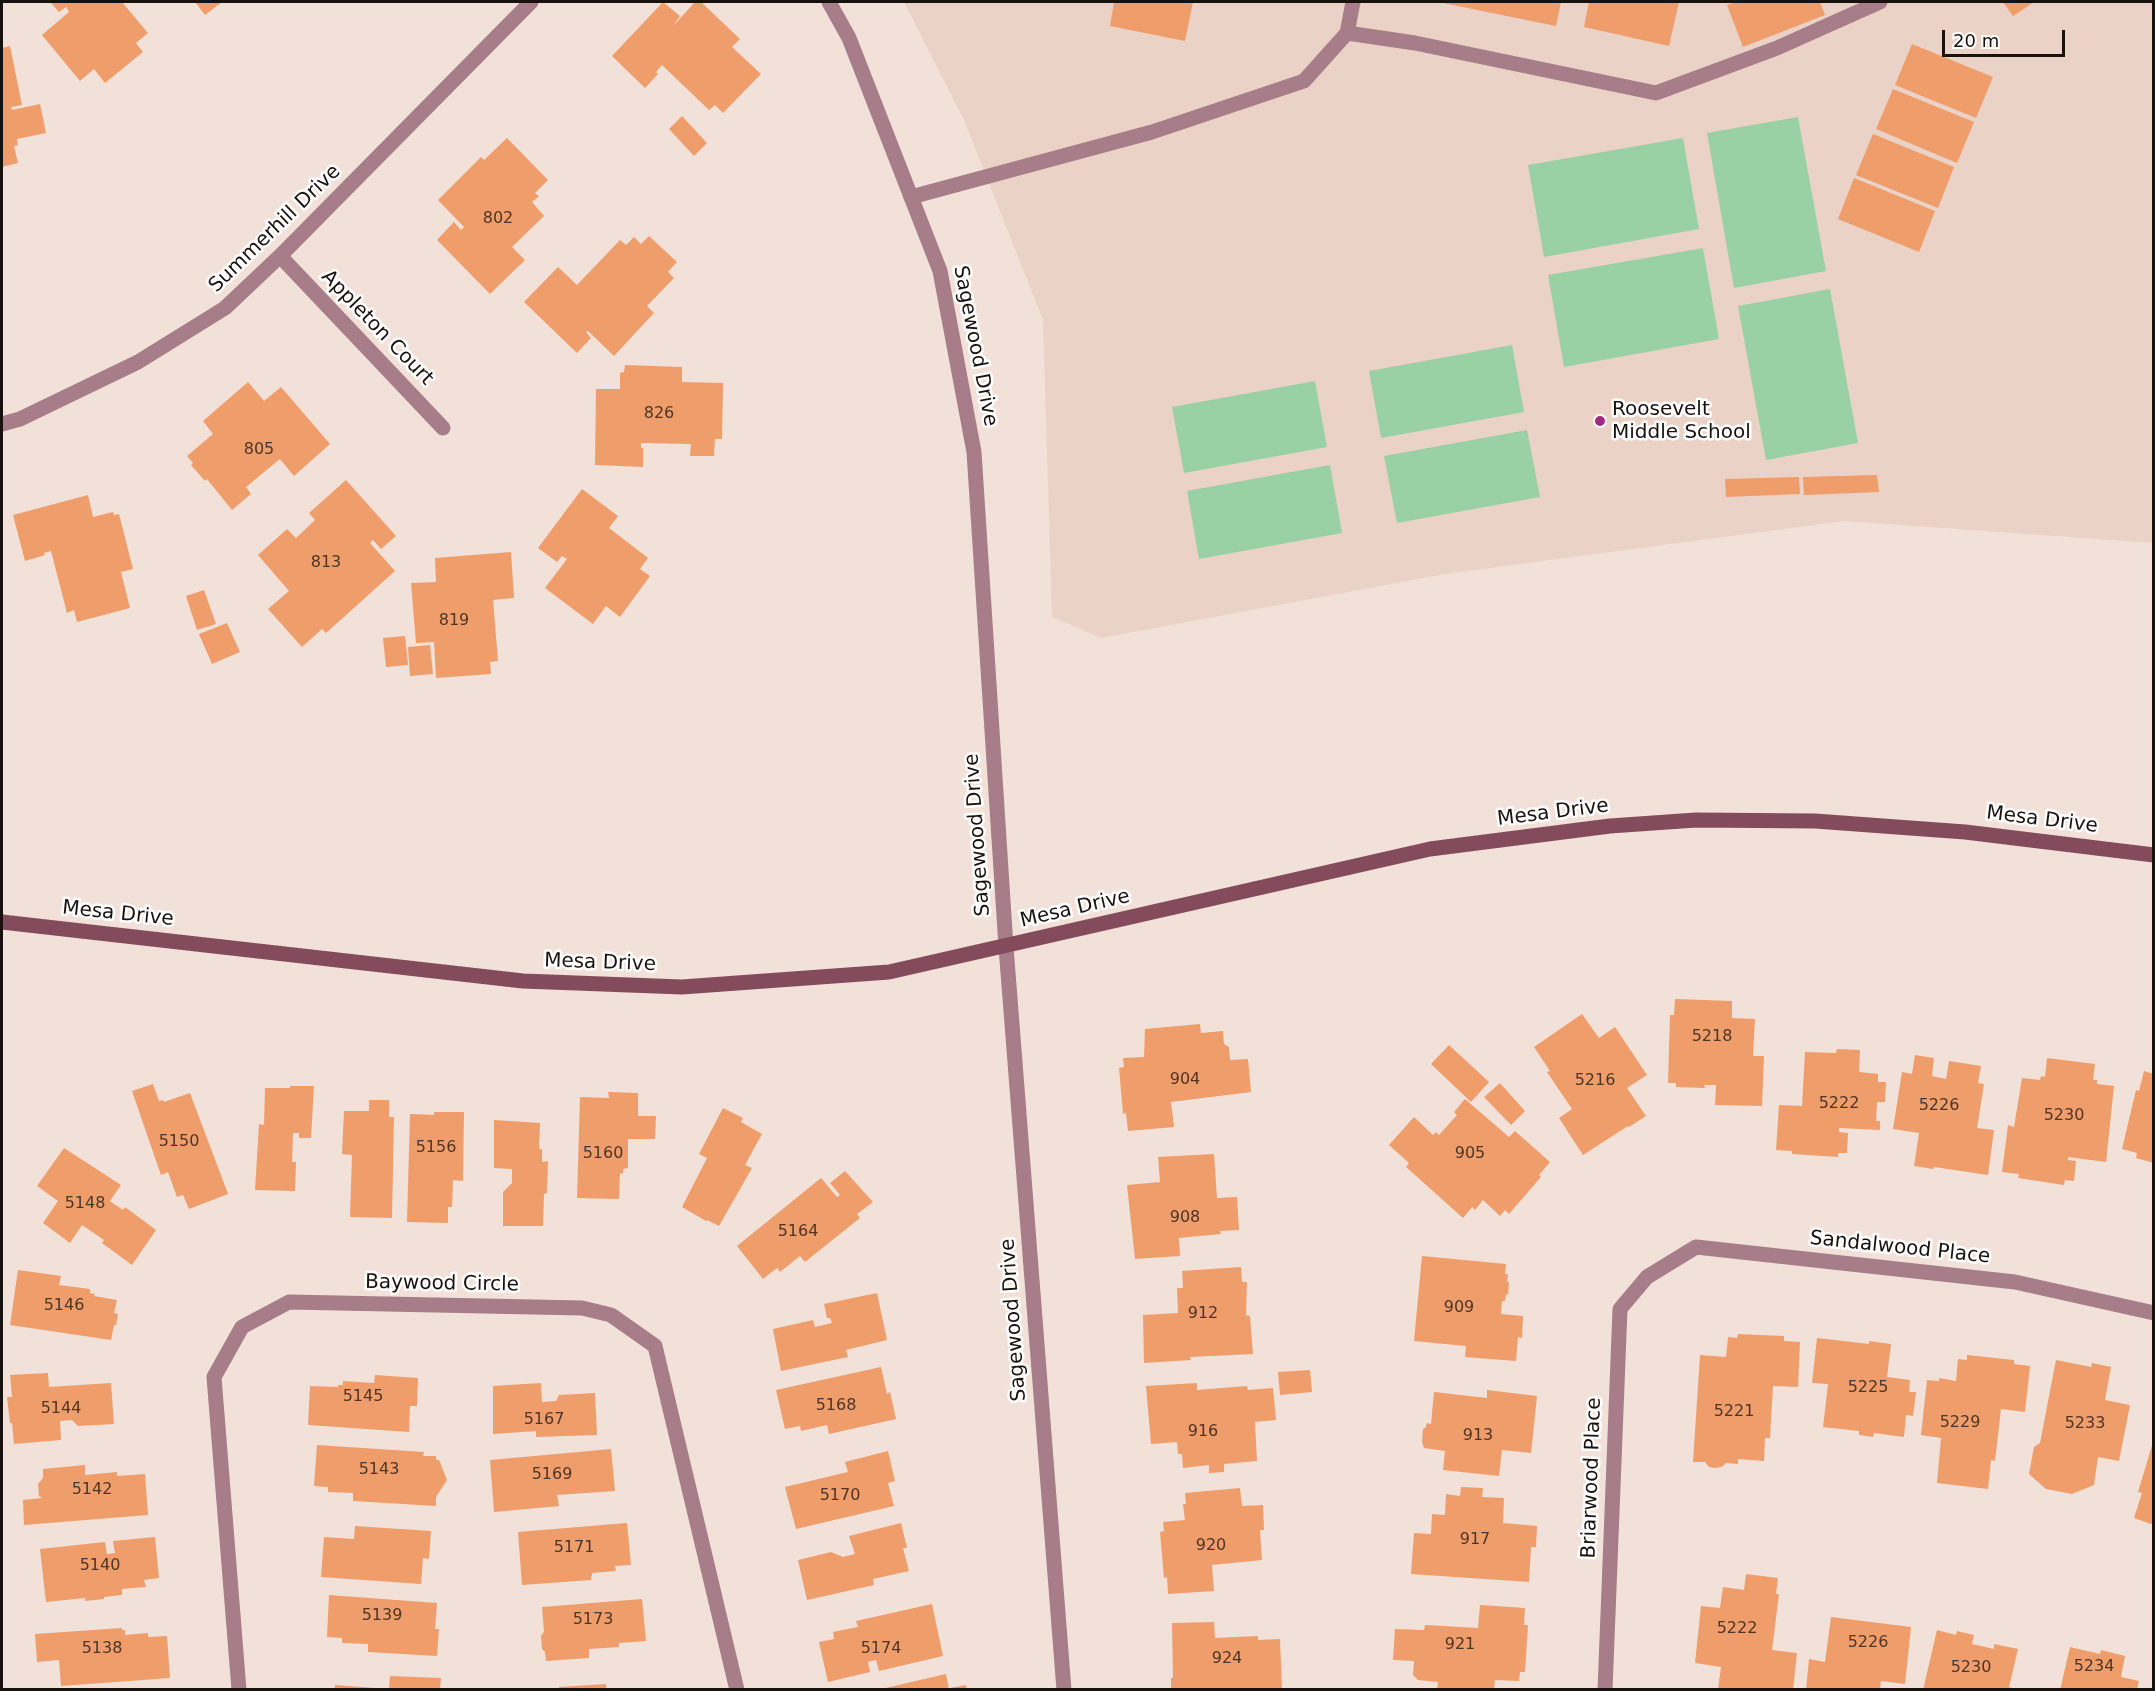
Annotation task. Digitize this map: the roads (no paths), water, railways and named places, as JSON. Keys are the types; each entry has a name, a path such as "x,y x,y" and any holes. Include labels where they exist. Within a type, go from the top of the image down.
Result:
{"main road":[{"name":"Mesa Drive","path":"2,922 524,981 682,987 889,972 1430,849 1610,826 1695,820 1815,821 1965,832 2154,855"}],"street":[{"name":"Summerhill Drive","path":"2,424 20,419 138,362 225,308 280,256 531,2"},
{"name":"Sagewood Drive","path":"829,2 849,38 940,272 974,452 1006,947 1065,1689"},
{"path":"911,197 1152,132 1304,81 1347,33 1353,2"},
{"path":"1347,33 1415,43 1656,93 1777,48 1880,2"},
{"name":"Appleton Court","path":"280,256 443,428"},
{"name":"Sandalwood Place","path":"1647,1277 1696,1247 2015,1281 2154,1313"},
{"name":"Briarwood Place","path":"1605,1689 1620,1309 1647,1277"},
{"name":"Baywood Circle","path":"239,1689 214,1377 242,1327 289,1302 582,1308 611,1315 655,1346 737,1689"}],"place":[{"name":"Roosevelt Middle School","path":"1600,421"}]}
